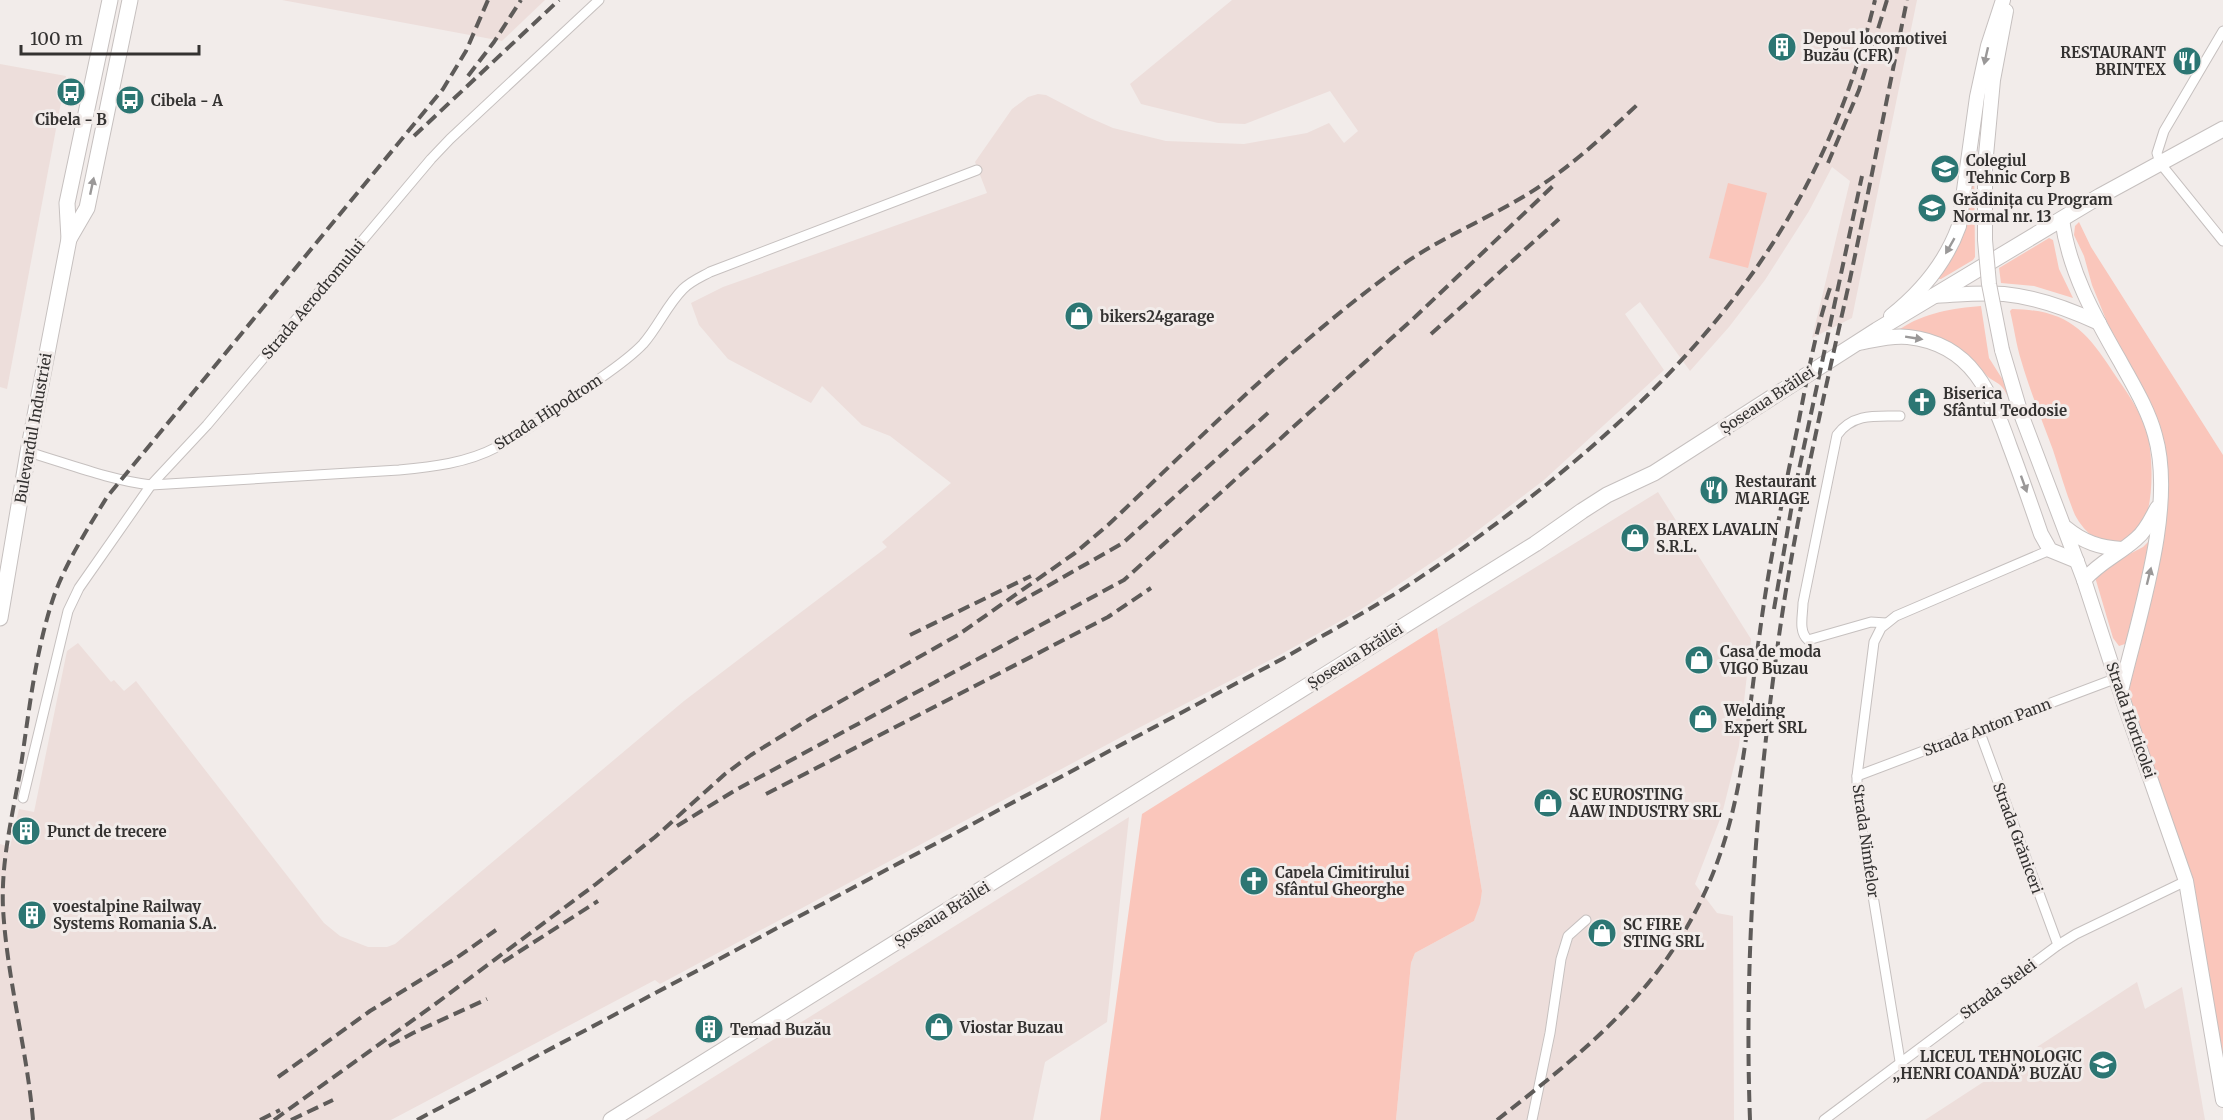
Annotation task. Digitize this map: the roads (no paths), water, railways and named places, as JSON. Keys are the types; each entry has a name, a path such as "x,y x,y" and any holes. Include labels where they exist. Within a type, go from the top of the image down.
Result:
{"main road":[{"name":"Bulevardul Industriei","path":"0,618 28,452 69,239 67,203 110,0"},
{"name":"Bulevardul Industriei","path":"69,239 87,208 130,0"},
{"path":"1856,343 1901,308 1923,287 1955,238 1962,212 1984,62 2003,0"},
{"name":"Strada Horticolei","path":"2008,0 1993,80 1984,166 1985,240 1989,284 2002,350 2021,414 2066,528 2186,881 2223,1100"},
{"name":"Șoseaua Brăilei","path":"611,1120 1525,550 1608,495 1654,473 1856,343 2100,196 2223,129"},
{"path":"2062,219 2066,246 2073,268 2099,323 2146,411 2156,436 2160,467 2158,534 2121,693"},
{"path":"1933,297 2005,294 2033,299 2099,323"},
{"path":"1856,343 1905,337 1920,339 1950,351 1977,374 1996,409 2041,534 2050,550 2077,561"},
{"path":"2084,580 2097,566 2138,539 2160,500"},
{"path":"2066,528 2086,542 2109,549 2122,549"},
{"path":"2108,651 2118,655 2128,650 2135,632"}],"street":[{"name":"Strada Aerodromului","path":"23,798 68,610 79,588 151,485 207,425 431,159 599,0"},
{"path":"2223,31 2164,131 2157,153 2160,163 2223,241"},
{"name":"Strada Hipodrom","path":"28,452 105,474 120,481 151,485 433,467 463,460 495,448 623,362 658,326 675,298 697,279 710,272 977,170"},
{"path":"1900,417 1862,417 1843,427 1837,435 1803,603 1803,636 1808,640 1871,621 1886,623 1896,616 2050,550"},
{"name":"Strada Nimfelor","path":"1886,623 1874,642 1857,776 1857,798 1900,1061"},
{"name":"Strada Anton Pann","path":"1857,776 2117,678"},
{"name":"Strada Grăniceri","path":"1979,730 2058,945"},
{"name":"Strada Stelei","path":"1824,1120 2058,945 2087,928 2186,881"},
{"path":"1532,1120 1550,1033 1561,960 1568,936 1586,920"}],"railway":[{"path":"33,1120 5,935 3,891 8,840 33,682 42,637 60,580 107,497 443,89 466,51 488,0"},
{"path":"468,76 494,42 521,0"},
{"path":"414,136 559,0"},
{"path":"417,1120 1282,659 1393,595 1456,553 1517,508 1615,426 1668,375 1715,321 1758,265 1795,206 1827,142 1854,74 1875,0"},
{"path":"1828,163 1859,90 1887,0"},
{"path":"1750,1120 1750,941 1758,821 1778,643 1801,506 1907,0"},
{"path":"274,1120 434,1005 596,884 655,837 725,774 751,755 811,718 958,635 1075,553 1108,525 1285,359 1359,297 1413,258 1543,184 1585,152 1637,105"},
{"path":"1774,609 1794,493 1862,176"},
{"path":"677,826 734,791 1124,580 1415,317 1554,185"},
{"path":"1431,334 1559,219"},
{"path":"1497,1120 1600,1035 1646,986 1684,932 1704,895 1719,859 1738,786 1777,528 1812,356 1830,288"},
{"path":"1016,604 1123,543 1269,412"},
{"path":"910,635 1031,576"},
{"path":"766,794 1108,617 1151,588"},
{"path":"503,962 598,901"},
{"path":"278,1077 370,1011 455,959 496,930"},
{"path":"389,1046 487,999"},
{"path":"291,1120 333,1100"},
{"path":"260,1120 280,1110"}],"place":[{"name":"Depoul locomotivei Buzău (CFR)","path":"1782,47"},
{"name":"RESTAURANT BRINTEX","path":"2187,61"},
{"name":"Cibela - B","path":"71,92"},
{"name":"Cibela - A","path":"130,100"},
{"name":"Colegiul Tehnic Corp B","path":"1945,169"},
{"name":"Grădinița cu Program Normal nr. 13","path":"1932,208"},
{"name":"bikers24garage","path":"1079,316"},
{"name":"Biserica Sfântul Teodosie","path":"1922,402"},
{"name":"Restaurant MARIAGE","path":"1714,490"},
{"name":"BAREX LAVALIN S.R.L.","path":"1635,538"},
{"name":"Casa de moda VIGO Buzau","path":"1699,660"},
{"name":"Welding Expert SRL","path":"1703,719"},
{"name":"SC EUROSTING AAW INDUSTRY SRL","path":"1548,803"},
{"name":"Punct de trecere","path":"26,831"},
{"name":"Capela Cimitirului Sfântul Gheorghe","path":"1254,881"},
{"name":"voestalpine Railway Systems Romania S.A.","path":"32,915"},
{"name":"SC FIRE STING SRL","path":"1602,933"},
{"name":"Viostar Buzau","path":"939,1027"},
{"name":"Temad Buzău","path":"709,1029"},
{"name":"LICEUL TEHNOLOGIC „HENRI COANDĂ” BUZĂU","path":"2103,1065"}]}
